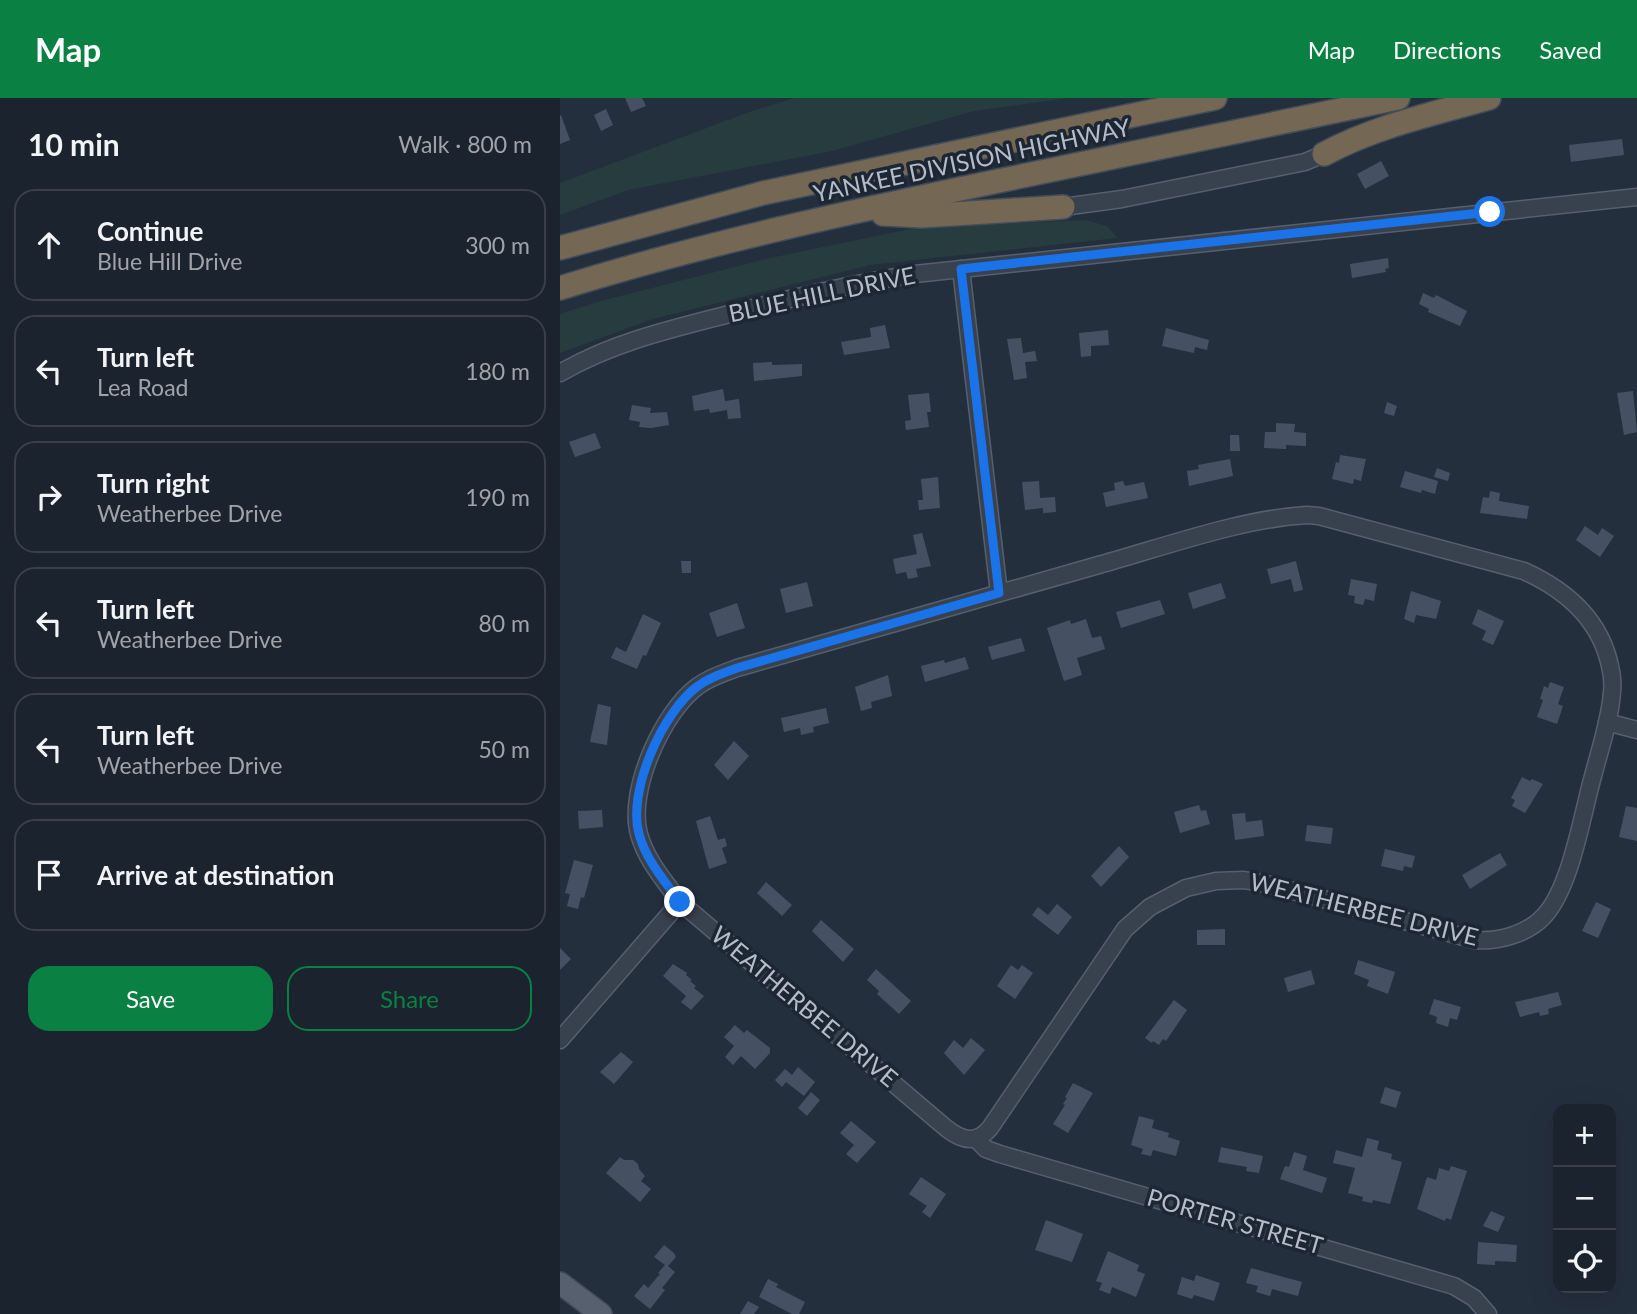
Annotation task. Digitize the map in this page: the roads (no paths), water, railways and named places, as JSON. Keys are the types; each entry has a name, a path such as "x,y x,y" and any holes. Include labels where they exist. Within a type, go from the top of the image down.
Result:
{"highway":[{"name":"YANKEE DIVISION HIGHWAY","path":"560,248 763,193 1215,98"},
{"name":"YANKEE DIVISION HIGHWAY","path":"560,288 735,239 848,213 1398,98"},
{"path":"1324,154 1351,140 1392,125 1489,98"},
{"path":"848,213 922,216 1063,207"}],"main road":[{"path":"560,1283 601,1314"}],"street":[{"path":"1063,207 1135,196 1305,162 1324,154"},
{"name":"BLUE HILL DRIVE","path":"560,373 606,350 648,335 864,282 961,269 1637,197"},
{"path":"961,269 999,593"},
{"name":"WEATHERBEE DRIVE","path":"1290,516 1319,516 1524,571 1546,581 1568,596 1594,625 1611,666 1613,691 1607,722 1562,885 1550,909 1534,924 1503,937 1475,940 1258,881 1216,881 1186,888 1150,907 1125,929 1005,1108 986,1132 976,1139 962,1138 946,1128 680,902 653,867 645,852 636,821 640,780 646,761 688,695 706,681 737,668 999,593 1222,531 1290,516"},
{"path":"1607,722 1637,730"},
{"path":"560,1040 680,902"},
{"name":"PORTER STREET","path":"976,1139 986,1149 1000,1154 1454,1286 1474,1298 1488,1314"}]}
